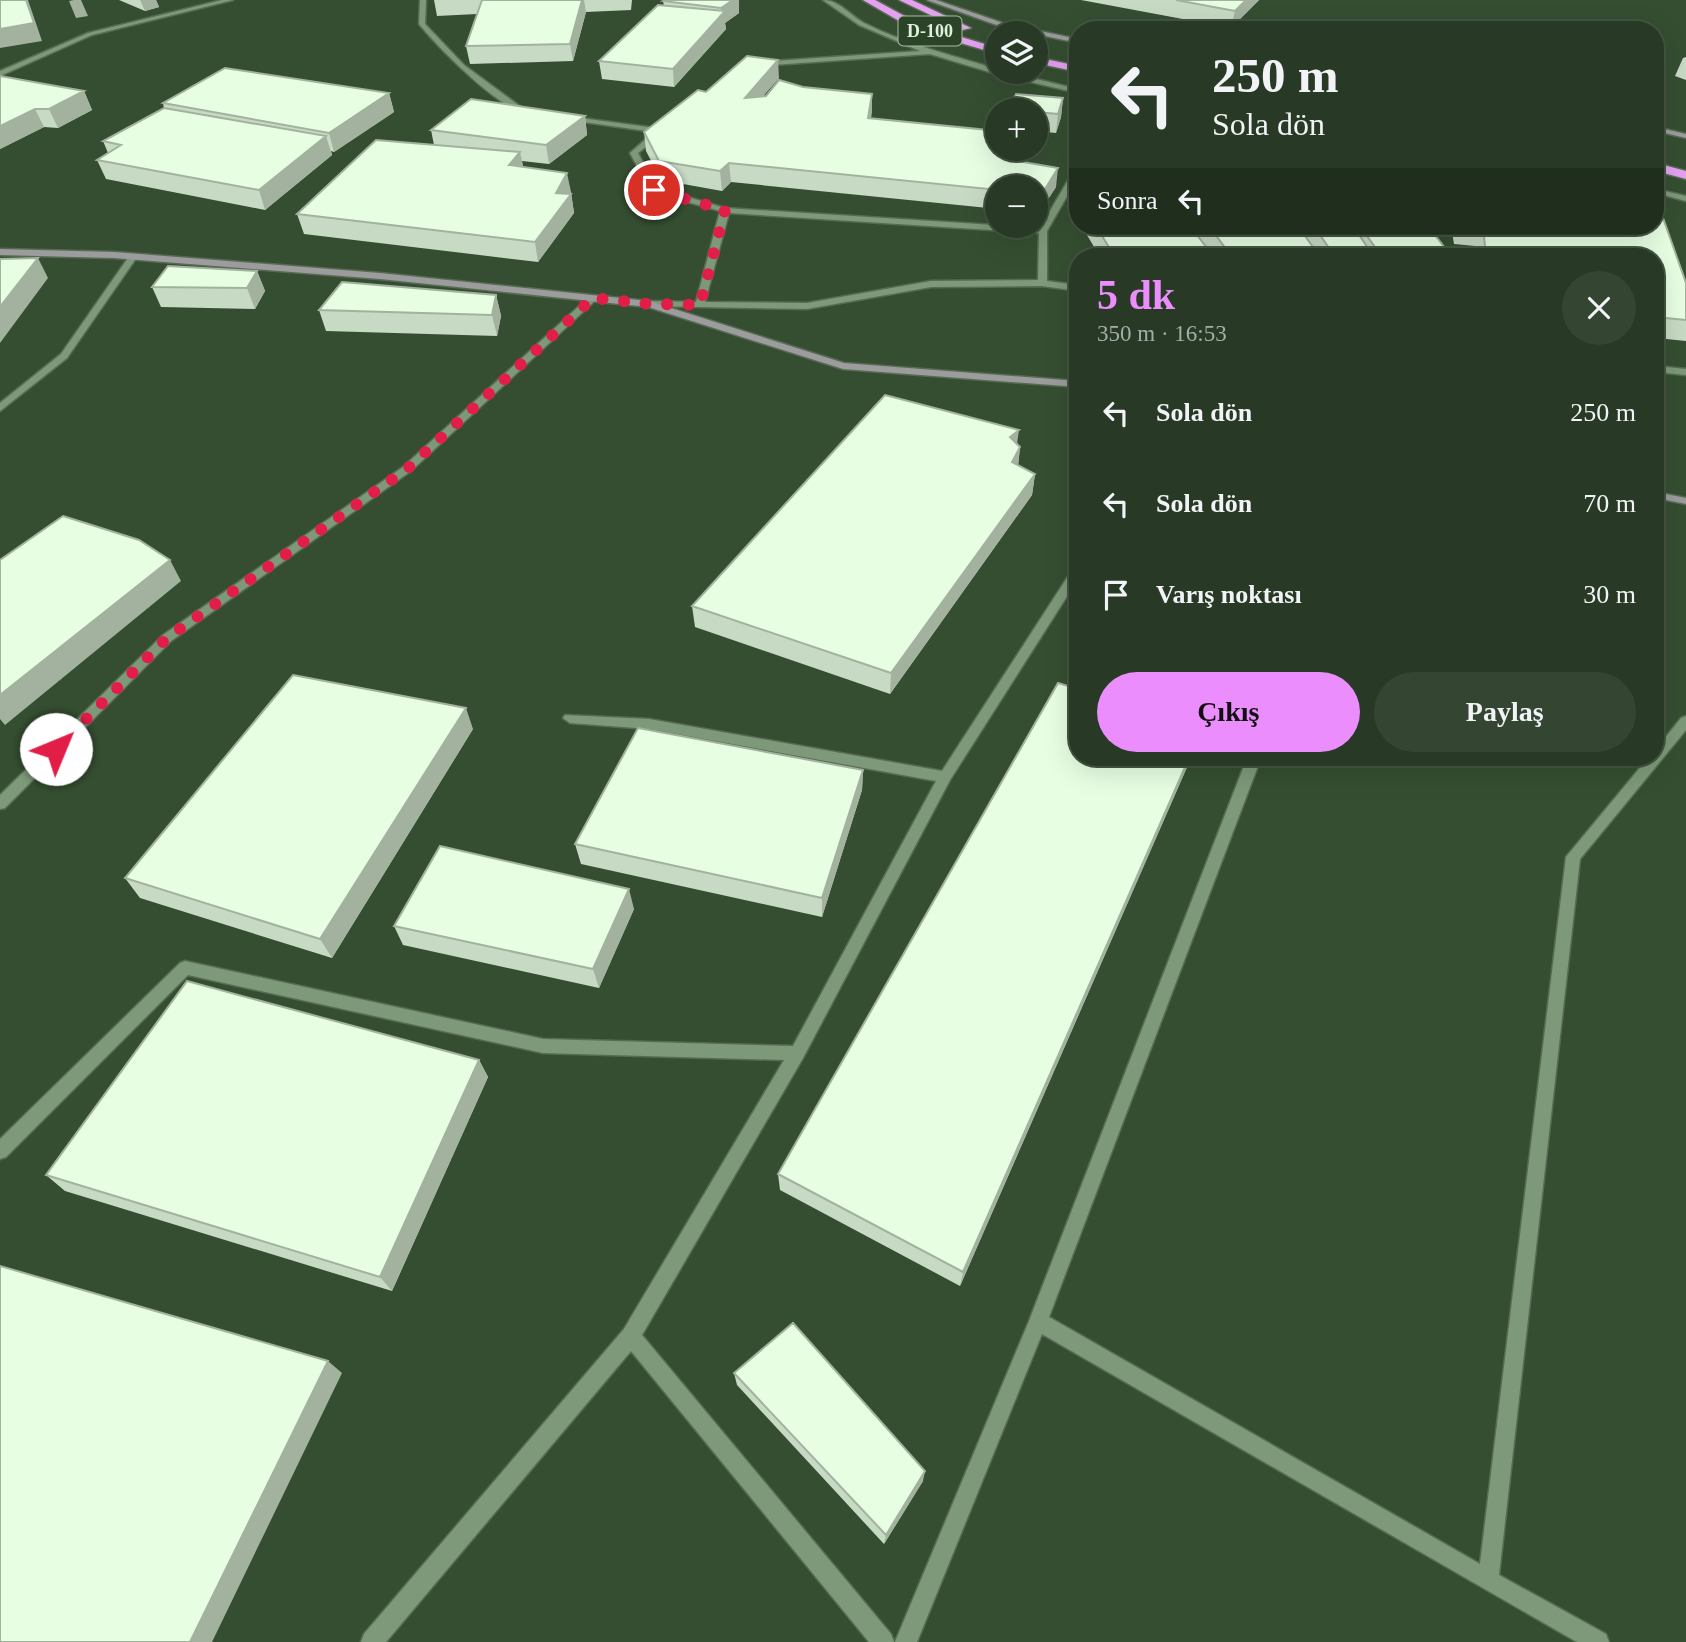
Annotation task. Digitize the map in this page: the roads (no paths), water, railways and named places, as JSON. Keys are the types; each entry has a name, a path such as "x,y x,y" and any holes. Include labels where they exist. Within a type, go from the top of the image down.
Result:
{"highway":[{"name":"D-100","path":"868,0 918,27 985,47"},
{"name":"D-100","path":"905,0 943,20 985,34"},
{"path":"1048,51 1069,56"},
{"path":"1048,63 1069,67"},
{"path":"1664,169 1686,175"}],"street":[{"path":"0,74 90,34 230,0"},
{"path":"423,0 422,24 461,67 523,112 537,114"},
{"path":"826,0 861,24 930,52 985,67"},
{"path":"930,0 1004,26 1069,39"},
{"path":"750,65 930,52"},
{"path":"1048,84 1069,89"},
{"path":"564,117 660,131"},
{"path":"669,123 634,153 654,190 725,210 985,228"},
{"path":"1664,131 1686,136"},
{"path":"1048,223 1069,186"},
{"path":"1664,193 1686,198"},
{"path":"700,305 725,210"},
{"path":"1042,283 1043,238"},
{"path":"0,252 133,257 380,276 649,304 807,306 931,284 1042,283 1069,287"},
{"path":"0,408 64,356 133,257"},
{"path":"0,804 167,638 407,469 593,298"},
{"path":"649,304 843,366 1069,383"},
{"path":"1664,370 1686,372"},
{"path":"1664,497 1686,501"},
{"path":"372,1642 631,1336 797,1053 945,777 1069,584"},
{"path":"570,718 649,724 945,777"},
{"path":"1664,747 1686,721"},
{"path":"906,1642 1038,1321 1251,766"},
{"path":"1488,1580 1573,857 1648,766"},
{"path":"0,1152 185,968 543,1046 797,1053"},
{"path":"1038,1321 1598,1642"},
{"path":"631,1336 883,1642"}]}
